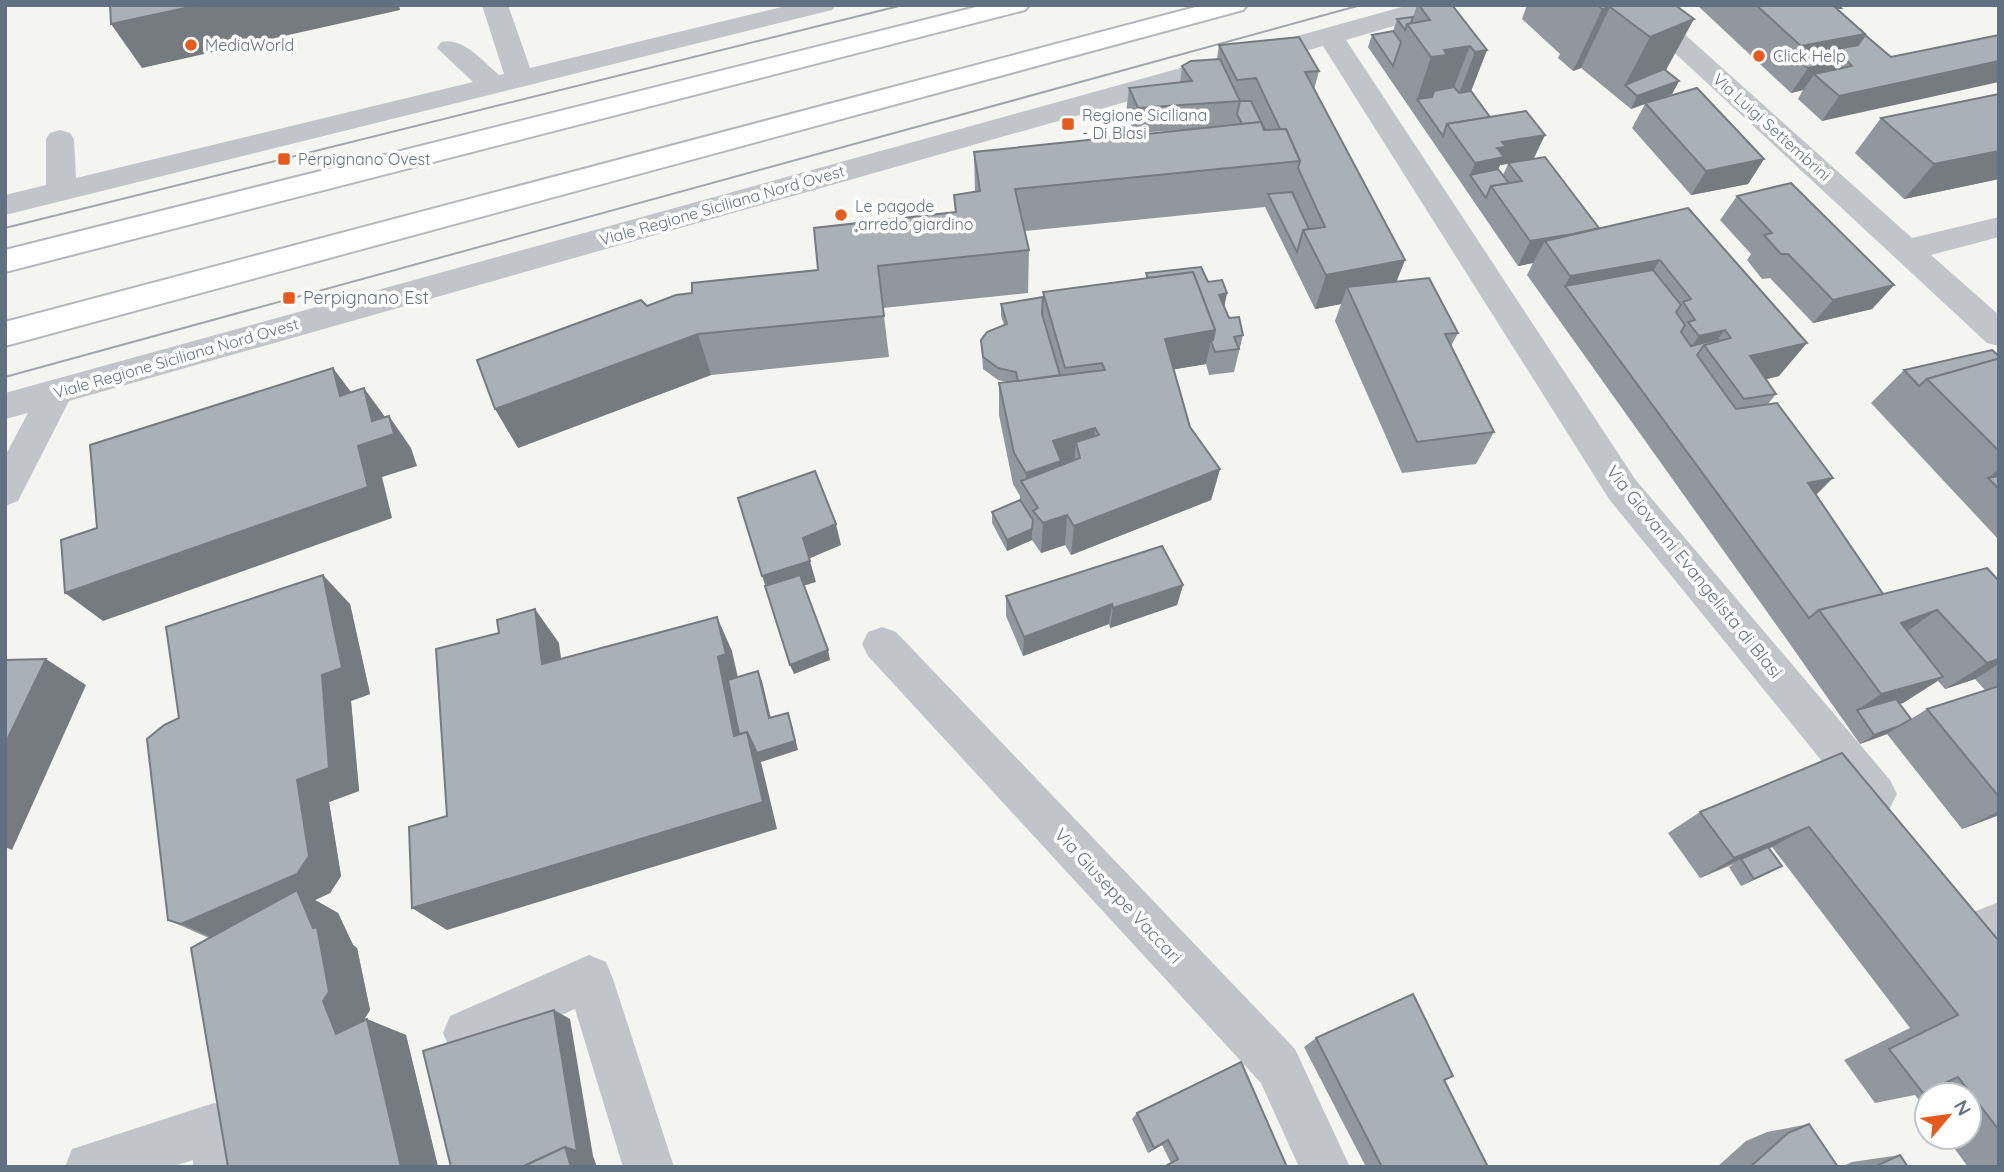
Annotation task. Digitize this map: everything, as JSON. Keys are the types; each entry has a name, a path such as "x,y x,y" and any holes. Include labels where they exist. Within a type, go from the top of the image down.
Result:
{"main road":[{"path":"5,261 1016,5"},
{"path":"5,334 1234,5"}],"street":[{"path":"495,5 507,83"},
{"path":"5,205 823,5"},
{"name":"Viale Regione Siciliana Nord Ovest","path":"5,406 1439,5"},
{"name":"Via Luigi Settembrini","path":"1636,5 1999,334"},
{"name":"Via Giovanni Evangelista di Blasi","path":"1330,36 1622,489 1898,822"},
{"path":"450,48 507,83"},
{"path":"60,139 61,191"},
{"path":"1907,250 1999,227"},
{"path":"5,491 18,448 56,392"},
{"name":"Via Giuseppe Vaccari","path":"882,645 1278,1066 1325,1167"},
{"path":"467,1033 589,979 649,1167"},
{"path":"90,1167 216,1147"}],"building":[{"path":"110,5 199,5 111,24"},
{"path":"1419,5 1452,5 1487,50 1475,52 1470,46 1444,50 1447,55 1431,57 1407,24 1430,20"},
{"path":"1597,5 1675,5 1694,19 1650,37 1610,7 1602,9"},
{"path":"1756,5 1838,5 1841,8 1836,8 1865,34 1801,46"},
{"path":"1413,17 1405,30 1397,19"},
{"path":"1393,31 1401,42 1393,66 1372,35"},
{"path":"1865,35 1891,57 1999,35 1999,61 1839,96 1814,74 1852,66 1846,60 1808,68 1794,57 1858,45"},
{"path":"1299,37 1319,71 1305,72 1405,260 1326,275 1303,230 1325,227 1298,168 1300,161 1286,129 1280,129 1256,78 1237,80 1219,45"},
{"path":"1220,59 1240,101 1138,108 1129,88 1192,81 1182,66 1191,61"},
{"path":"1664,69 1679,81 1637,96 1625,85"},
{"path":"1454,87 1459,93 1471,91 1490,117 1447,124 1443,136 1417,99 1432,97 1434,91"},
{"path":"1697,88 1764,159 1706,171 1645,103"},
{"path":"1999,94 1999,151 1934,164 1881,118"},
{"path":"1240,101 1251,101 1265,130 1261,122 1242,124 1237,114"},
{"path":"1526,111 1545,135 1502,142 1506,147 1497,148 1504,157 1475,163 1447,124"},
{"path":"1261,122 1264,130 1286,129 1300,161 1015,189 1029,250 878,266 884,316 698,334 495,409 477,360 641,300 647,306 676,295 692,293 692,283 818,270 814,228 956,212 954,195 980,191 974,152"},
{"path":"1545,157 1599,228 1530,241 1491,186 1522,181 1508,163"},
{"path":"1498,169 1509,183 1491,186 1486,198 1470,175"},
{"path":"1791,183 1894,285 1833,300 1788,254 1781,254 1764,235 1772,233 1737,196"},
{"path":"1292,192 1309,229 1303,230 1297,252 1268,194"},
{"path":"1688,208 1807,343 1750,356 1776,394 1744,399 1704,345 1731,338 1725,330 1699,336 1688,322 1695,320 1683,302 1691,299 1660,260 1570,276 1545,241"},
{"path":"1201,267 1208,282 1222,280 1227,293 1219,295 1229,318 1239,317 1243,335 1234,337 1239,349 1215,352 1211,341 1215,330 1193,272 1148,278 1146,273"},
{"path":"1653,270 1681,305 1676,312 1685,325 1681,332 1691,346 1718,339 1719,341 1704,345 1697,355 1736,409 1777,403 1833,478 1808,483 1883,594 1819,610 1809,618 1565,286"},
{"path":"1193,272 1215,330 1165,339 1190,427 1220,469 1074,526 1067,515 1043,523 1033,511 1038,508 1021,481 1080,458 1076,442 1099,435 1095,428 1053,441 1061,461 1026,473 1014,453 999,383 1105,370 1102,363 1065,368 1043,292"},
{"path":"1429,278 1458,333 1445,334 1494,432 1417,442 1347,287"},
{"path":"1043,297 1042,314 1060,375 1018,381 1016,372 998,368 983,357 981,340 987,332 1007,324 1001,304"},
{"path":"1992,350 1999,356 1999,361 1997,359 1927,379 1919,386 1904,370"},
{"path":"1997,359 1999,361 1999,451 1927,379"},
{"path":"333,368 340,396 364,388 372,421 389,416 394,434 358,446 368,487 65,593 61,540 97,528 90,445"},
{"path":"815,471 836,524 803,538 810,561 762,576 738,498"},
{"path":"1999,476 1999,489 1988,478"},
{"path":"1020,500 1033,520 1032,529 1007,540 992,512"},
{"path":"1162,546 1183,585 1113,608 1112,604 1024,637 1006,596"},
{"path":"1987,568 1999,581 1999,659 1987,663 1937,610 1901,623 1943,677 1881,694 1819,610"},
{"path":"323,575 342,668 322,675 329,768 297,780 309,856 297,874 181,924 168,920 147,739 164,725 179,718 166,627"},
{"path":"800,575 828,650 790,665 765,586"},
{"path":"535,609 542,664 717,617 726,654 718,657 734,736 747,732 763,802 412,908 409,827 447,816 436,649 499,633 497,620"},
{"path":"46,659 5,744 5,660"},
{"path":"758,671 769,718 788,713 795,741 757,753 747,732 739,734 728,680"},
{"path":"1999,686 1999,797 1927,709"},
{"path":"1896,699 1911,719 1874,735 1857,710"},
{"path":"1842,753 1999,941 1999,1130 1983,1109 1983,1081 1961,1081 1958,1077 1949,1081 1914,1081 1889,1049 1958,1015 1809,827 1734,858 1700,812"},
{"path":"1768,847 1782,866 1754,879 1741,859"},
{"path":"297,890 313,928 317,927 329,992 323,1001 336,1034 367,1019 401,1167 228,1167 191,948"},
{"path":"1413,994 1453,1076 1444,1080 1488,1167 1382,1167 1316,1038"},
{"path":"554,1010 577,1151 565,1147 522,1167 451,1167 423,1051"},
{"path":"1241,1062 1287,1167 1164,1167 1178,1159 1168,1140 1154,1148 1137,1113"},
{"path":"1809,1124 1838,1167 1750,1167 1788,1133"},
{"path":"565,1147 571,1167 522,1167"},
{"path":"1900,1155 1908,1167 1874,1167"}],"tram line":[{"path":"5,228 903,5"},
{"path":"5,377 1361,5"}],"place":[{"name":"MediaWorld","path":"191,45"},
{"name":"Click Help","path":"1759,56"},
{"name":"Regione Siciliana - Di Blasi","path":"1068,124"},
{"name":"Perpignano Ovest","path":"284,159"},
{"name":"Le pagode ,arredo giardino","path":"841,215"},
{"name":"Perpignano Est","path":"289,298"}]}
